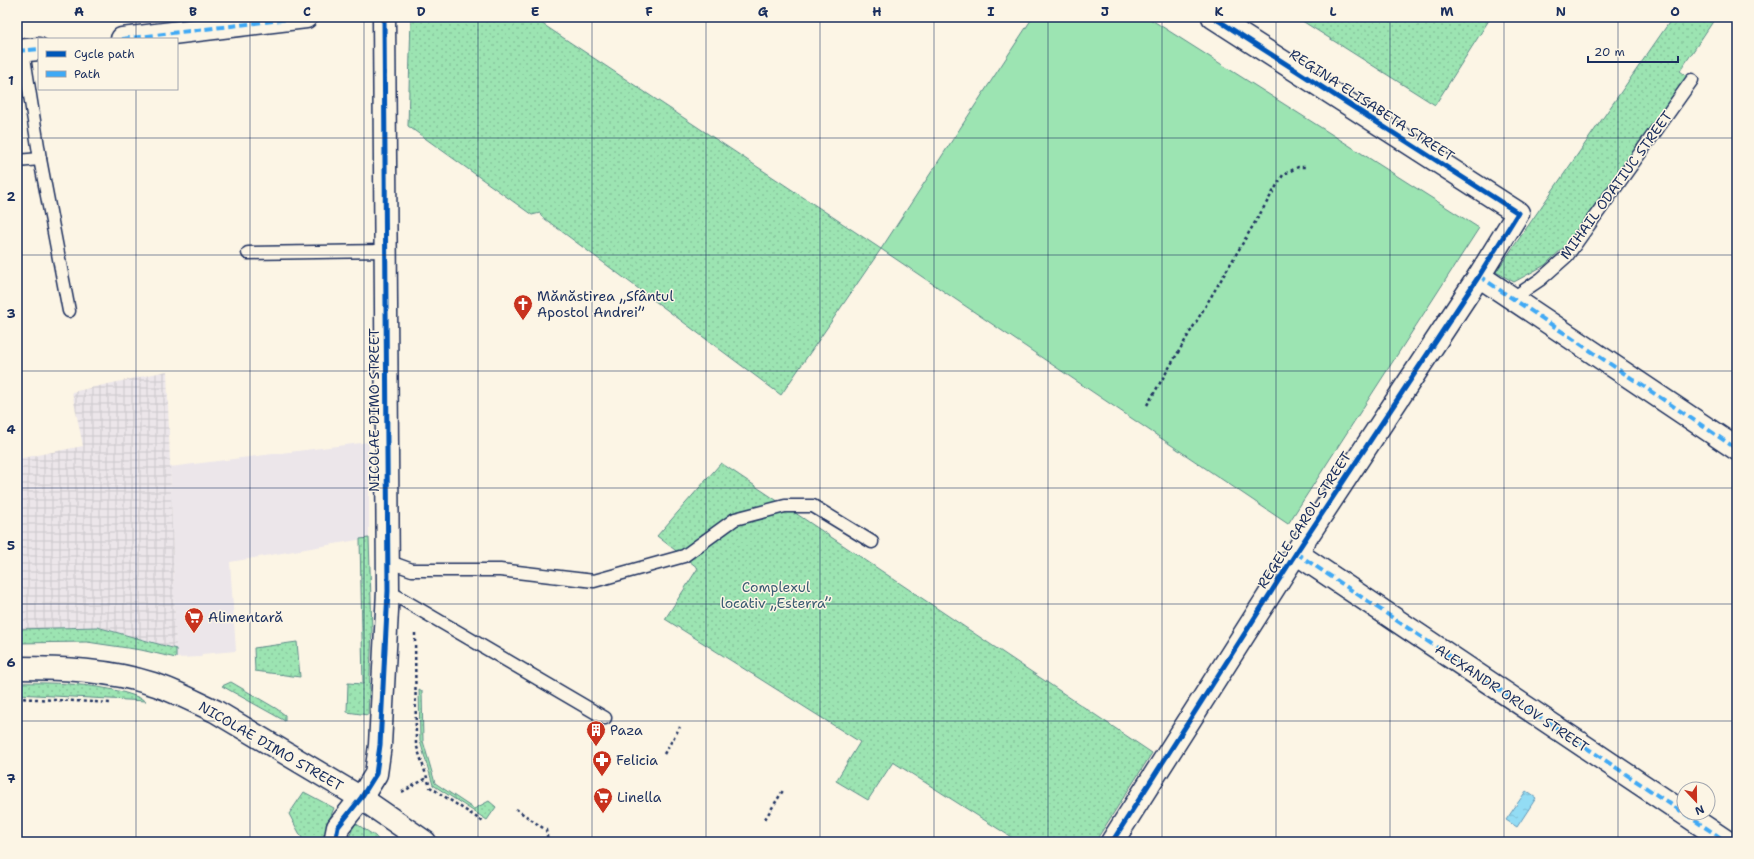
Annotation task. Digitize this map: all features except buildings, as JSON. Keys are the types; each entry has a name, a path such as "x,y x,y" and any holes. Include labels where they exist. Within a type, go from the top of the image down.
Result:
{"street":[{"path":"130,38 306,17"},
{"name":"NICOLAE DIMO STREET","path":"361,798 376,774 380,745 388,591 384,17"},
{"name":"REGINA ELISABETA STREET","path":"1213,17 1518,213"},
{"name":"REGELE CAROL STREET","path":"1112,842 1296,554 1479,276 1518,213"},
{"path":"1479,276 1737,449"},
{"name":"ALEXANDR ORLOV STREET","path":"1296,554 1728,842"},
{"name":"NICOLAE DIMO STREET","path":"17,668 48,668 102,673 153,684 215,711 361,798 425,842"},
{"path":"335,842 338,827 361,798"}],"lane":[{"path":"26,50 40,159 69,311"},
{"name":"MIHAIL ODATIUC STREET","path":"1513,298 1542,279 1567,256 1692,80"},
{"path":"17,161 40,159"},
{"path":"248,253 385,251"},
{"path":"387,561 412,570 500,570 594,580 684,556 735,519 785,506 812,506 872,542"},
{"path":"388,591 605,718"}],"path":[{"path":"1147,405 1283,175 1298,167 1307,167"},
{"path":"414,606 416,744 427,778 430,787 485,823"},
{"path":"17,698 118,704"},
{"path":"664,754 680,727"},
{"path":"402,792 427,778"},
{"path":"765,820 784,789"},
{"path":"516,810 546,830 548,842"}],"shaded area":[{"path":"167,371 176,649 97,627 17,629 17,459 83,446 72,392"},
{"path":"369,442 369,538 230,562 236,651 202,654 201,657 176,658 170,467"}],"green space":[{"path":"411,17 532,17 881,249 781,395 541,216 540,213 532,215 408,126"},
{"path":"1033,17 1147,17 1479,228 1288,524 881,249"},
{"path":"1296,17 1491,17 1435,105"},
{"path":"1673,17 1716,17 1680,71 1688,77 1567,244 1545,265 1514,282 1496,272"},
{"name":"Complexul locativ „Esterra”","path":"721,463 1152,753 1095,842 1019,842 893,762 868,800 836,781 860,742 665,619 698,568 657,536"},
{"path":"369,538 372,631 368,715 347,712 348,683 363,684 360,539"},
{"path":"97,627 176,649 176,658 141,650 87,642 17,643 17,629"},
{"path":"297,642 300,677 255,671 254,648"},
{"path":"231,682 277,709 285,715 285,721 222,686"},
{"path":"17,683 83,685 118,691 133,695 146,701 17,694"},
{"path":"419,689 422,691 423,741 435,783 474,809 489,801 496,807 487,820 433,785 420,741"},
{"path":"304,792 334,808 328,823 330,837 322,842 304,842 289,814"},
{"path":"355,823 375,836 380,842 347,842"}],"water":[{"path":"1526,791 1536,798 1517,827 1506,820"}],"marked path":[{"path":"130,38 306,17"},
{"path":"17,51 38,49"},
{"path":"1479,276 1737,449"},
{"path":"1296,553 1727,842"}],"cycle path":[{"path":"335,842 338,827 361,798 376,774 380,745 388,591 384,17"},
{"path":"1112,842 1296,553 1479,276 1518,213 1213,17"}],"place":[{"name":"Mănăstirea „Sfântul Apostol Andrei”","path":"523,321"},
{"name":"Alimentară","path":"194,634"},
{"name":"Paza","path":"596,747"},
{"name":"Felicia","path":"602,777"},
{"name":"Linella","path":"603,814"}]}
